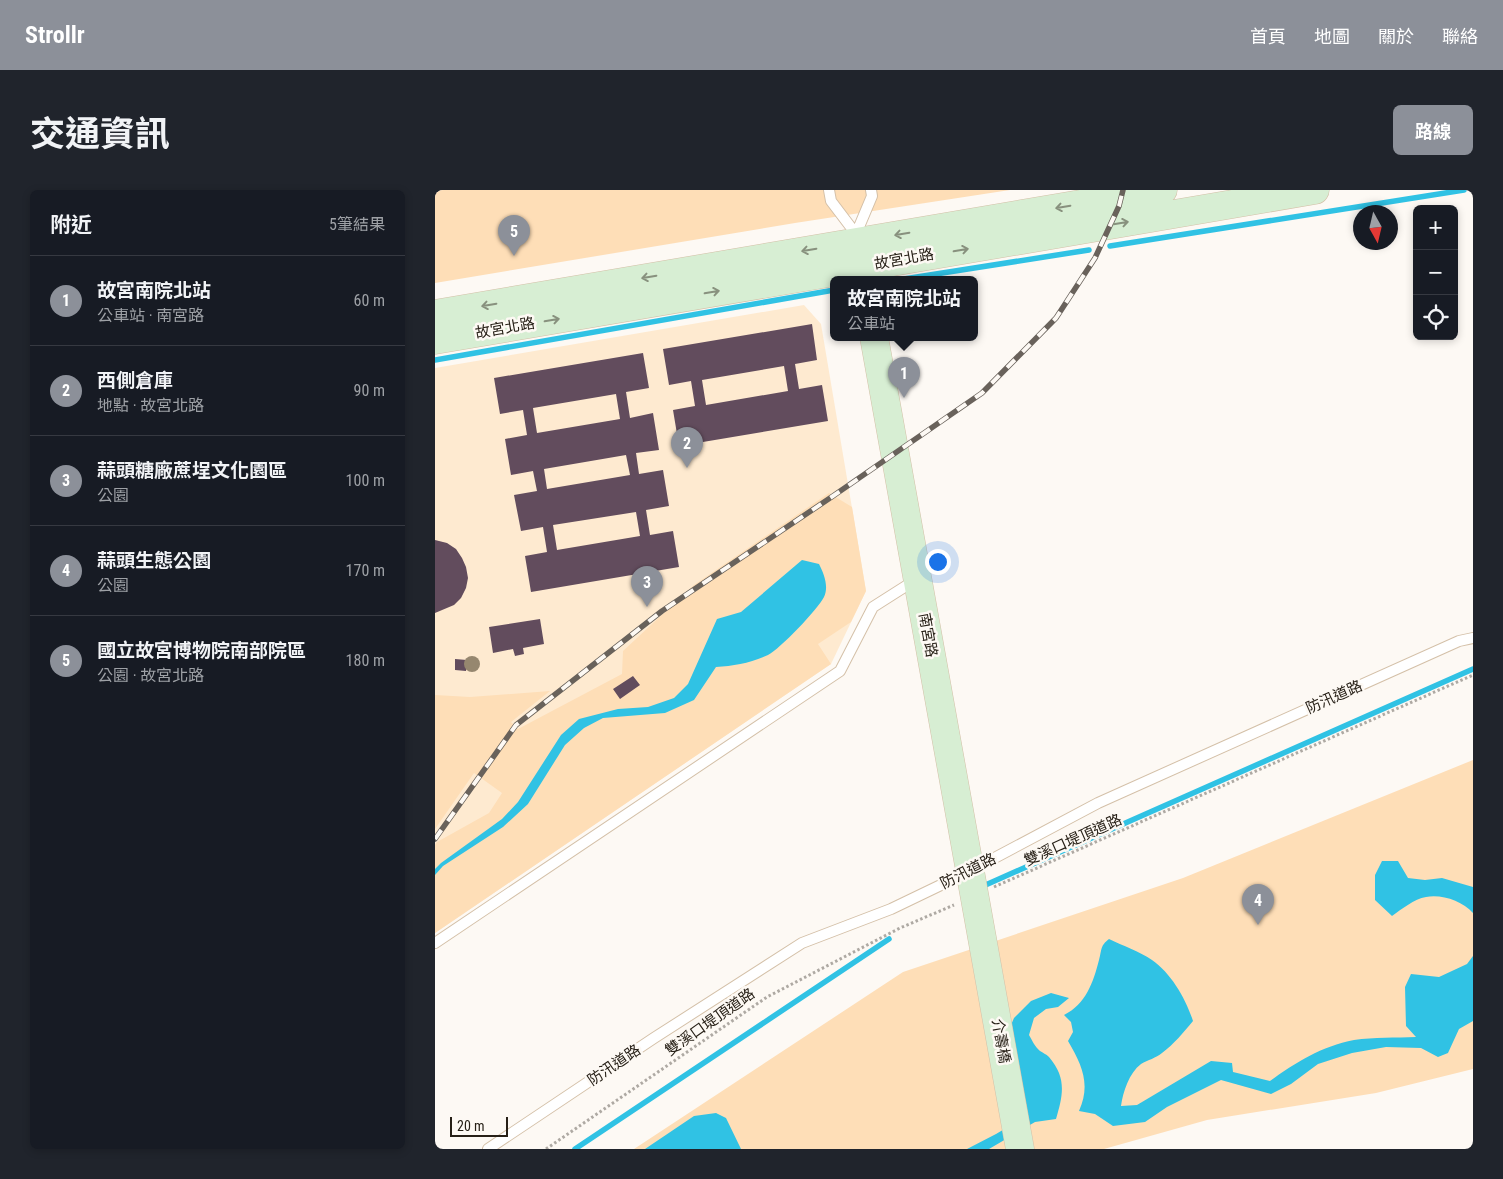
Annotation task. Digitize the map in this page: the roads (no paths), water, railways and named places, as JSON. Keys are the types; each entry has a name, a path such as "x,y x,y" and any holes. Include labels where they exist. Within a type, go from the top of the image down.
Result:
{"street":[{"name":"故宮北路","path":"435,340 860,255 1163,190"},
{"name":"故宮北路","path":"435,314 1315,190"},
{"name":"南宮路","path":"875,341 981,933"},
{"name":"介壽橋","path":"981,933 1021,1149"}],"lane":[{"path":"829,190 831,201 860,255"},
{"path":"860,255 872,196 871,190"},
{"path":"435,943 840,671 873,607 918,579"},
{"name":"防汛道路","path":"488,1149 654,1038 802,943 891,908 972,884 1098,803 1459,641 1473,638"}],"water":[{"path":"802,560 819,564 823,572 826,589 820,603 781,645 768,655 755,660 736,665 716,667 694,700 665,713 603,718 584,728 565,745 528,804 503,827 443,866 435,875 435,869 441,863 502,819 518,802 561,735 579,719 618,709 648,707 674,698 688,684 717,619 741,612"},
{"path":"1382,861 1398,861 1408,878 1425,880 1442,878 1473,887 1473,913 1458,902 1432,896 1417,900 1392,916 1375,900 1375,875"},
{"path":"1109,939 1142,954 1159,965 1177,987 1193,1021 1166,1050 1141,1064 1133,1072 1127,1083 1121,1106 1137,1105 1211,1061 1232,1063 1233,1072 1270,1081 1309,1056 1331,1046 1369,1038 1416,1037 1406,1026 1405,987 1411,974 1439,977 1467,964 1473,956 1473,1021 1459,1029 1448,1053 1438,1057 1421,1048 1386,1047 1352,1053 1318,1064 1291,1084 1271,1094 1221,1080 1167,1107 1145,1122 1113,1126 1095,1114 1079,1111 1084,1092 1083,1075 1068,1041 1073,1032 1071,1022 1064,1015 1083,999 1094,977 1102,948"},
{"path":"1051,993 1069,998 1058,1007 1046,1009 1034,1018 1029,1035 1038,1049 1049,1057 1059,1072 1062,1094 1056,1119 1035,1122 989,1149 967,1149 1025,1117 1005,1039 1014,1018 1031,1001"},
{"path":"716,1113 726,1118 741,1149 645,1149 694,1116"}],"waterway":[{"path":"1110,246 1464,190"},
{"path":"923,276 1089,250"},
{"path":"435,360 830,291"},
{"path":"981,887 1473,669"},
{"path":"575,1149 889,939"}],"railway":[{"path":"435,839 516,725 662,611 982,393 1056,318 1095,258 1119,206 1123,190"}],"place":[{"name":"國立故宮博物院南部院區","path":"514,256"},
{"name":"故宮南院北站","path":"904,398"},
{"name":"西側倉庫","path":"687,468"},
{"name":"蒜頭糖廠蔗埕文化園區","path":"647,607"},
{"name":"蒜頭生態公園","path":"1258,925"}]}
